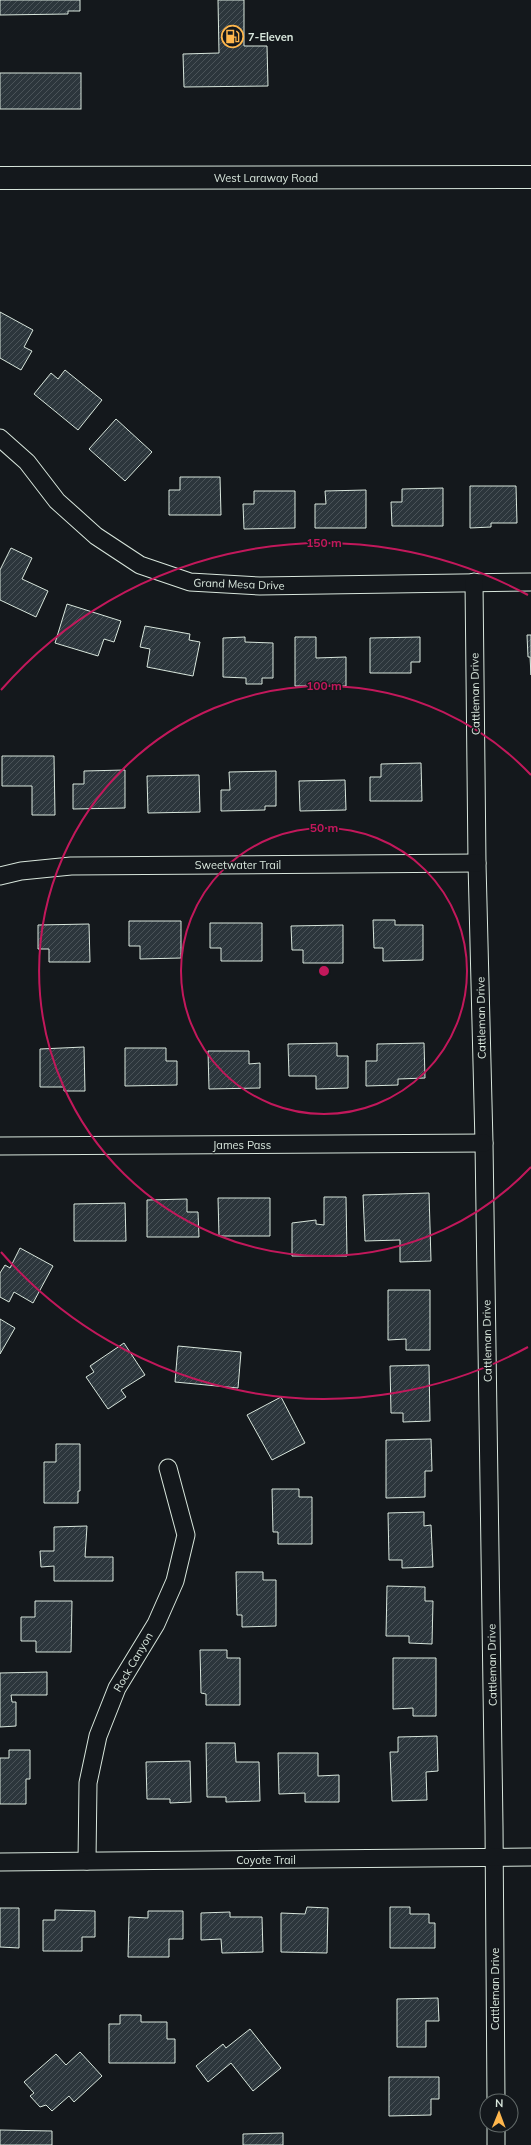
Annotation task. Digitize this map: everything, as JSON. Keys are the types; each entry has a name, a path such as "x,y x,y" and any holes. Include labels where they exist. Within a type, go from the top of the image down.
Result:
{"main road":[{"name":"West Laraway Road","path":"0,178 531,177"}],"street":[{"name":"Grand Mesa Drive","path":"0,438 27,462 57,501 96,536 140,565 190,582 260,586 531,582"},
{"name":"Cattleman Drive","path":"474,582 477,864 484,1143 495,1858 496,2093"},
{"name":"Sweetwater Trail","path":"0,876 21,871 71,866 477,864"},
{"name":"James Pass","path":"0,1146 484,1143"},
{"name":"Rock Canyon","path":"87,1861 88,1783 98,1736 117,1688 156,1624 175,1581 186,1535 168,1468"},
{"name":"Coyote Trail","path":"0,1862 531,1857"},
{"path":"496,2133 496,2145"}],"building":[{"path":"0,0 80,0 80,11 68,11 68,14 0,15"},
{"name":"7-Eleven","path":"218,0 244,0 244,46 267,46 268,86 184,87 183,54 219,53"},
{"path":"0,73 81,73 81,109 0,109"},
{"path":"0,312 33,330 24,347 32,351 21,370 0,358"},
{"path":"65,370 102,400 78,430 34,394 51,373 58,379"},
{"path":"116,419 152,452 125,481 89,449"},
{"path":"180,477 220,477 221,515 169,515 169,490 180,490"},
{"path":"470,486 516,486 517,523 491,523 491,527 470,528"},
{"path":"443,488 443,526 392,526 391,502 402,502 402,489"},
{"path":"366,490 366,528 315,528 315,504 326,504 325,491"},
{"path":"254,491 295,491 295,528 244,529 243,504 254,504"},
{"path":"11,548 32,558 22,579 48,591 36,617 0,600 0,570"},
{"path":"67,604 121,621 114,642 104,639 98,656 55,643"},
{"path":"145,626 190,634 189,640 200,642 193,676 147,667 150,649 140,647"},
{"path":"527,635 531,635 531,675 530,657 528,657"},
{"path":"245,637 245,642 273,643 273,678 262,678 262,684 246,684 246,678 223,677 223,638"},
{"path":"295,637 316,637 316,658 346,657 346,686 295,686"},
{"path":"420,637 420,662 411,662 411,673 370,673 370,638"},
{"path":"2,756 54,756 55,815 32,815 32,786 2,786"},
{"path":"421,763 422,801 370,801 370,777 381,777 381,764"},
{"path":"125,770 125,808 73,809 73,784 84,784 84,771"},
{"path":"276,771 276,806 265,806 265,810 221,811 221,790 230,790 229,772"},
{"path":"199,775 200,812 148,813 147,776"},
{"path":"345,780 346,810 300,811 299,781"},
{"path":"373,920 395,920 395,925 423,925 423,960 383,961 383,948 374,948"},
{"path":"129,921 181,921 181,958 140,959 140,946 129,946"},
{"path":"210,923 262,923 262,961 221,961 221,948 210,948"},
{"path":"89,924 90,962 49,962 49,949 38,949 38,925"},
{"path":"343,925 343,963 303,963 303,950 292,950 291,926"},
{"path":"337,1043 337,1056 348,1056 348,1088 316,1089 316,1076 289,1076 288,1044"},
{"path":"424,1043 425,1078 398,1079 398,1085 366,1086 366,1061 377,1061 377,1044"},
{"path":"84,1047 85,1091 64,1091 64,1087 40,1087 40,1049"},
{"path":"125,1048 166,1048 166,1061 177,1061 177,1085 125,1086"},
{"path":"208,1051 249,1051 249,1064 260,1063 260,1088 209,1089"},
{"path":"429,1193 431,1261 400,1262 400,1240 365,1241 363,1195"},
{"path":"324,1197 346,1197 347,1256 292,1256 292,1223 316,1220 316,1224 324,1225"},
{"path":"218,1198 270,1198 270,1236 219,1236"},
{"path":"187,1199 187,1212 198,1212 199,1237 147,1237 147,1200"},
{"path":"125,1203 126,1241 74,1241 74,1204"},
{"path":"20,1248 53,1266 33,1303 14,1292 9,1302 0,1297 0,1273 5,1265 10,1268"},
{"path":"388,1290 430,1290 430,1350 406,1350 406,1339 388,1340"},
{"path":"0,1319 15,1328 0,1354"},
{"path":"124,1343 145,1375 121,1390 126,1397 108,1409 86,1377 94,1372 90,1366"},
{"path":"178,1346 241,1352 238,1388 175,1382"},
{"path":"429,1365 430,1421 403,1422 403,1413 391,1413 390,1366"},
{"path":"281,1397 305,1443 272,1460 247,1415"},
{"path":"431,1439 432,1471 425,1471 425,1497 386,1498 386,1440"},
{"path":"56,1444 80,1444 80,1491 78,1491 78,1503 44,1503 44,1462 56,1462"},
{"path":"272,1489 299,1489 299,1497 312,1497 312,1544 278,1544 278,1532 273,1532"},
{"path":"424,1512 424,1526 431,1525 433,1567 402,1568 402,1560 389,1560 388,1513"},
{"path":"87,1526 85,1557 113,1557 113,1581 54,1581 54,1566 41,1567 40,1551 54,1551 54,1527"},
{"path":"236,1572 263,1572 263,1580 276,1580 276,1626 242,1627 242,1615 237,1615"},
{"path":"387,1586 425,1587 425,1601 433,1601 432,1644 409,1643 409,1636 386,1636"},
{"path":"35,1601 72,1601 71,1652 36,1652 36,1641 21,1641 21,1617 35,1617"},
{"path":"200,1650 227,1650 227,1658 240,1658 240,1705 206,1705 206,1694 201,1693"},
{"path":"393,1658 436,1658 436,1716 413,1716 413,1708 393,1709"},
{"path":"47,1672 47,1695 11,1695 12,1702 16,1702 16,1726 0,1727 0,1673"},
{"path":"437,1736 438,1771 426,1772 427,1800 392,1801 390,1752 398,1752 398,1737"},
{"path":"206,1743 235,1743 236,1762 259,1762 260,1801 226,1802 226,1797 207,1797"},
{"path":"9,1750 30,1750 30,1779 26,1779 26,1804 0,1804 0,1758 9,1758"},
{"path":"278,1753 318,1753 318,1776 339,1775 339,1802 305,1802 305,1793 279,1794"},
{"path":"190,1761 191,1802 170,1803 170,1799 147,1799 146,1762"},
{"path":"307,1907 328,1908 327,1953 281,1952 281,1913 305,1914"},
{"path":"390,1907 410,1907 410,1914 429,1914 429,1923 435,1923 435,1948 390,1948"},
{"path":"0,1908 19,1908 19,1948 0,1947"},
{"path":"55,1910 95,1911 95,1937 82,1937 82,1951 43,1951 43,1920 55,1920"},
{"path":"148,1911 183,1911 183,1939 169,1939 169,1957 128,1957 129,1917 148,1918"},
{"path":"230,1912 230,1917 262,1917 263,1952 222,1953 221,1939 201,1940 201,1913"},
{"path":"438,1998 439,2021 426,2021 426,2047 397,2047 397,1999"},
{"path":"120,2015 141,2015 141,2022 167,2022 167,2039 175,2039 175,2063 109,2063 109,2024 120,2024"},
{"path":"250,2029 281,2068 253,2091 231,2063 208,2082 196,2066 223,2044 226,2048"},
{"path":"80,2052 102,2076 74,2102 69,2096 52,2111 46,2105 40,2107 30,2096 34,2093 24,2082 56,2054 66,2065"},
{"path":"389,2077 439,2077 439,2099 431,2099 431,2115 389,2116"},
{"path":"0,2130 52,2131 52,2145 0,2145"},
{"path":"283,2133 283,2145 243,2145 243,2134"}],"place":[{"name":"7-Eleven","path":"232,37"}]}
